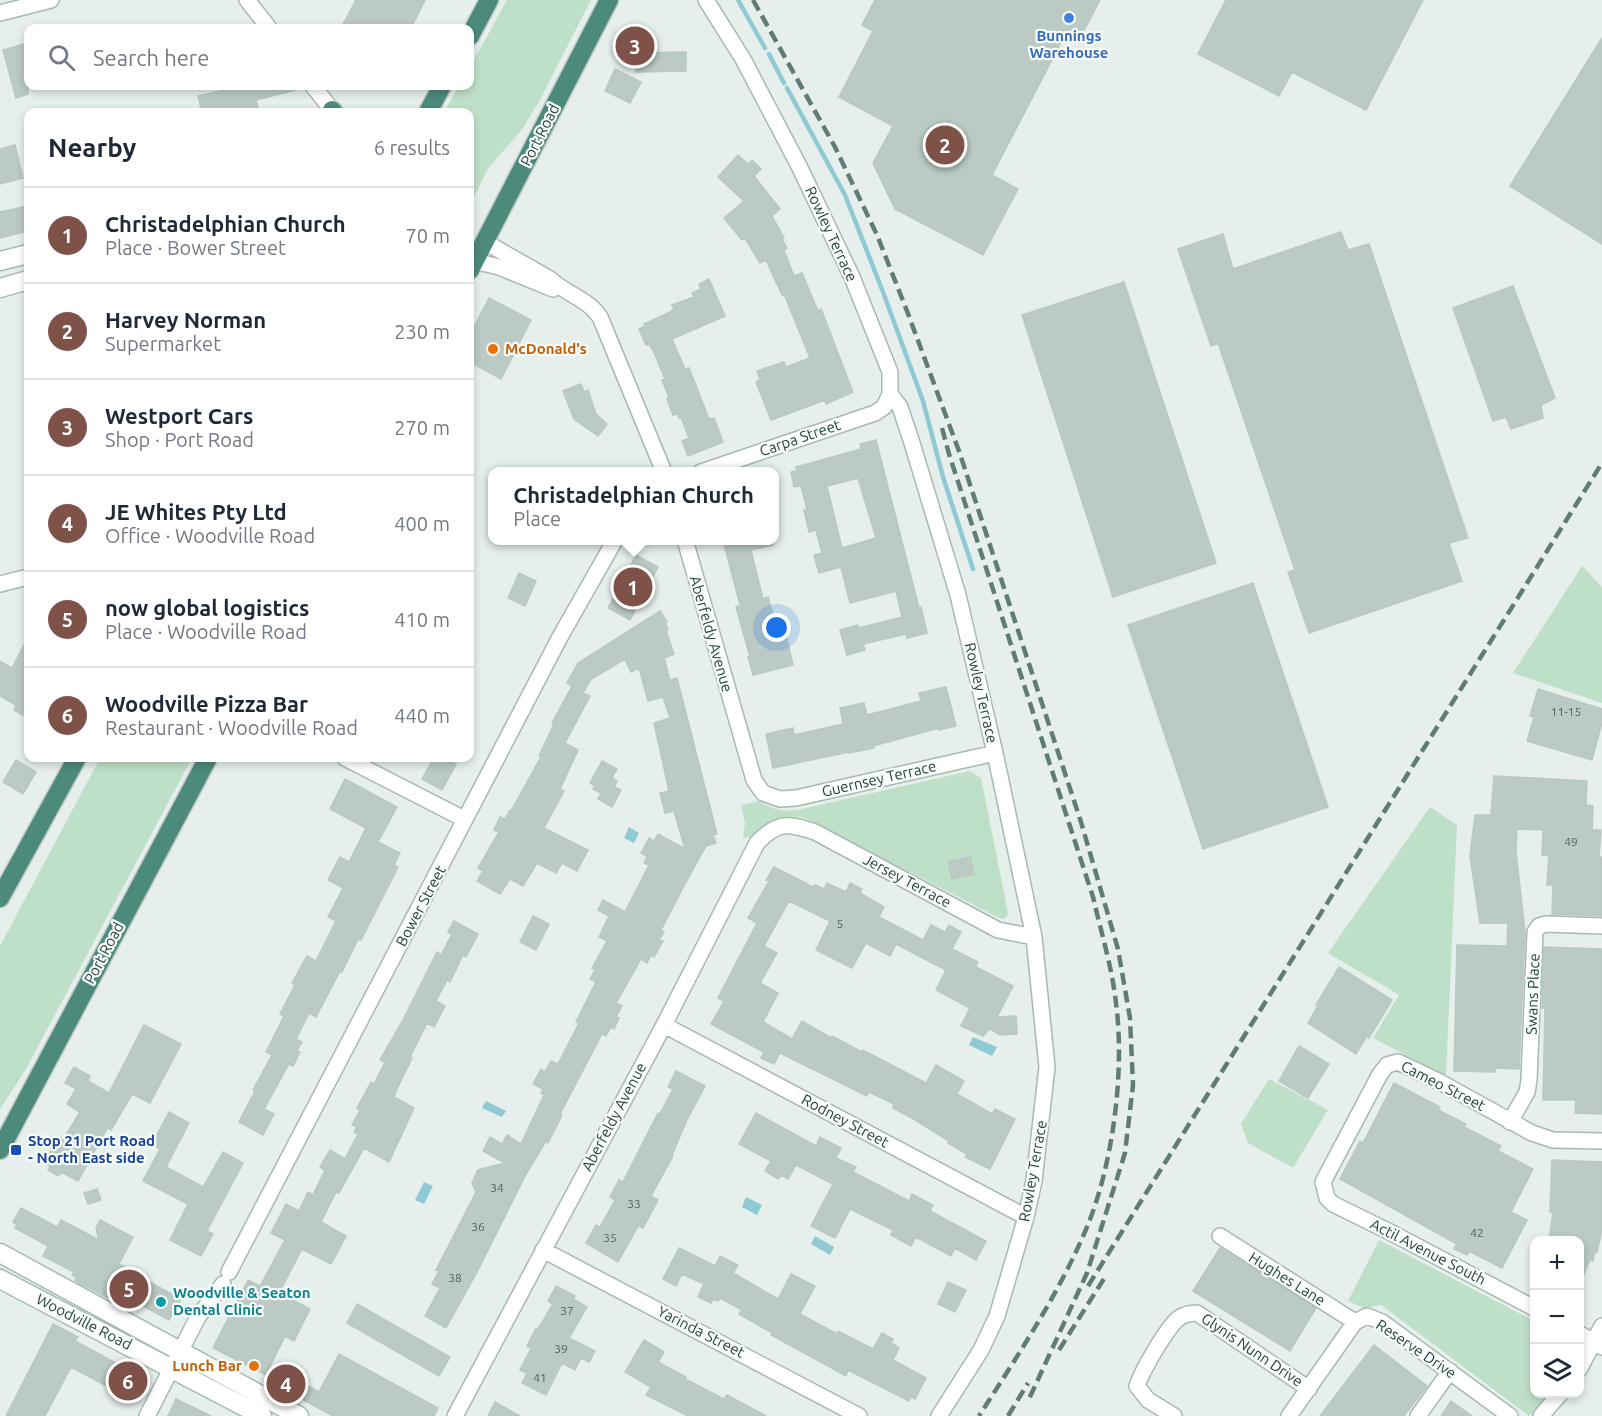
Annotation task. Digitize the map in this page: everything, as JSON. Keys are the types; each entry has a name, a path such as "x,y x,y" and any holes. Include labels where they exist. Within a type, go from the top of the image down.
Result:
{"highway":[{"path":"474,28 489,0"},
{"name":"Port Road","path":"477,237 609,0"},
{"path":"430,108 440,90"},
{"path":"1,893 75,762"},
{"name":"Port Road","path":"0,1150 206,762"},
{"path":"0,1123 33,1087"}],"main road":[{"path":"0,261 24,255"},
{"path":"0,288 24,281"},
{"name":"Woodville Road","path":"0,1253 299,1416"},
{"name":"Woodville Road","path":"0,1280 262,1416"}],"street":[{"path":"0,13 51,0"},
{"path":"247,0 266,24"},
{"name":"Rowley Terrace","path":"706,0 743,59 799,166 852,277 890,372 890,394 900,407 958,595 995,753 1034,937 1047,1066 1034,1181 1026,1217 997,1316 981,1350 939,1416"},
{"path":"316,90 330,108"},
{"path":"477,237 550,279 594,308 600,317 662,467"},
{"path":"474,263 499,267 552,289 559,287"},
{"name":"Carpa Street","path":"712,467 875,413 884,407 890,394"},
{"name":"Bower Street","path":"147,1416 198,1317 226,1278 441,868 464,819 560,637 612,545"},
{"name":"Aberfeldy Avenue","path":"686,545 742,745 754,780 763,793"},
{"path":"0,584 24,578"},
{"name":"Guernsey Terrace","path":"763,793 780,799 796,798 995,753"},
{"path":"353,762 464,819"},
{"name":"Jersey Terrace","path":"781,826 793,824 815,832 998,930 1034,937"},
{"name":"Aberfeldy Avenue","path":"455,1416 758,843 770,830 781,826"},
{"name":"Swans Place","path":"1510,1122 1527,1092 1529,1080 1535,932 1539,926 1546,924 1602,926"},
{"name":"Rodney Street","path":"664,1024 1026,1217"},
{"name":"Cameo Street","path":"1326,1192 1323,1182 1380,1074 1390,1063 1404,1064 1532,1133 1553,1140 1602,1141"},
{"name":"Actil Avenue South","path":"1326,1192 1327,1198 1333,1204 1530,1306"},
{"name":"Hughes Lane","path":"1220,1236 1355,1322"},
{"name":"Yarinda Street","path":"543,1250 859,1416"},
{"name":"Glynis Nunn Drive","path":"1174,1416 1148,1400 1137,1386 1142,1372 1177,1320 1187,1313 1197,1313 1309,1389"},
{"name":"Reserve Drive","path":"1289,1416 1355,1322 1367,1316 1382,1322 1510,1416"},
{"path":"1584,1363 1598,1344 1602,1326"},
{"path":"1584,1336 1598,1344"},
{"path":"1418,1416 1450,1371"},
{"path":"1541,1416 1557,1398"}],"green space":[{"path":"507,0 591,0 540,100 521,131 489,167 474,196 474,108 446,108 457,90 474,90 474,60"},
{"path":"1582,566 1602,587 1602,703 1513,673"},
{"path":"98,762 190,762 26,1069 0,1109 0,946"},
{"path":"970,771 981,778 1007,908 1008,915 1004,919 805,818 790,817 769,822 751,837 743,838 745,823 741,805 759,801 777,809 797,810"},
{"path":"1430,807 1457,825 1446,1076 1373,1038 1399,995 1328,953"},
{"path":"1269,1079 1328,1110 1293,1168 1248,1143 1241,1124"},
{"path":"1379,1240 1530,1319 1530,1398 1548,1398 1529,1416 1381,1305 1364,1308 1348,1301"}],"water":[{"path":"629,827 639,833 634,843 624,838"},
{"path":"973,1037 997,1047 992,1056 969,1045"},
{"path":"486,1101 506,1111 502,1117 482,1108"},
{"path":"424,1182 433,1186 424,1204 415,1200"},
{"path":"746,1197 762,1205 757,1215 742,1207"},
{"path":"815,1236 834,1247 830,1255 811,1244"}],"building":[{"path":"356,0 425,0 413,24 343,24"},
{"path":"875,0 1100,0 1081,36 1068,29 992,175 1018,189 983,255 895,209 873,163 893,126 839,97 873,31 862,25"},
{"path":"1226,0 1423,0 1366,110 1292,72 1279,96 1198,54"},
{"path":"1602,38 1602,244 1510,186"},
{"path":"24,44 24,90 28,90 28,94 16,98 3,50"},
{"path":"686,52 686,71 636,72 636,53"},
{"path":"615,69 641,82 630,103 605,91"},
{"path":"224,90 296,90 256,100 258,108 201,108 198,96"},
{"path":"15,145 23,178 0,184 0,149"},
{"path":"738,155 748,164 752,160 761,169 754,176 780,209 772,216 784,238 782,239 787,248 784,250 794,276 802,273 818,311 821,309 853,392 826,404 825,400 771,420 756,382 760,380 757,371 784,362 786,367 810,358 784,294 782,295 766,260 760,263 745,238 742,240 724,218 744,201 718,177"},
{"path":"24,207 24,232 0,238 0,212"},
{"path":"1341,232 1348,250 1369,244 1468,538 1449,543 1462,581 1309,633 1288,572 1295,570 1218,343 1211,346 1178,249 1223,234 1233,269"},
{"path":"709,279 725,316 672,339 685,369 689,368 709,419 714,418 723,442 688,456 682,441 689,438 681,417 679,418 677,414 673,415 662,380 665,379 653,350 649,344 646,345 639,329 645,326 644,324 670,312 674,309 672,305 694,297 692,293 701,289 699,284"},
{"path":"1124,282 1216,563 1113,597 1022,315"},
{"path":"1513,286 1555,398 1541,405 1543,418 1511,429 1506,417 1493,421 1453,308"},
{"name":"McDonald's","path":"489,298 531,320 501,379 474,364 474,327"},
{"path":"581,384 584,392 588,390 596,414 607,424 598,436 574,419 563,391"},
{"path":"876,440 927,633 907,638 906,634 863,644 865,650 847,655 840,630 858,625 859,628 902,617 896,591 850,603 841,567 819,573 814,555 822,553 816,530 809,532 804,510 807,509 801,486 794,487 791,472 797,471 796,467 861,449 860,444","holes":["858,478 876,538 842,548 827,486"]},
{"path":"724,545 773,545 751,550 763,599 768,597 779,637 786,635 793,665 753,675 736,607 740,605"},
{"path":"636,555 658,567 630,620 608,608"},
{"path":"519,573 536,581 525,606 508,598"},
{"path":"1253,583 1328,807 1203,849 1128,625"},
{"path":"660,611 667,622 665,623 668,630 666,631 674,654 664,658 670,680 677,678 717,834 713,835 716,843 706,846 685,884 661,930 664,932 659,940 663,941 654,957 651,955 647,963 641,959 616,1003 622,1006 616,1017 619,1018 614,1029 611,1027 606,1036 602,1034 560,1114 562,1115 548,1143 546,1141 525,1176 446,1328 425,1316 440,1288 432,1284 439,1271 436,1270 476,1192 472,1183 478,1170 505,1163 483,1151 490,1137 502,1144 507,1135 521,1144 544,1095 541,1093 543,1089 533,1084 541,1069 545,1072 551,1061 558,1064 579,1023 576,1022 596,982 590,979 595,970 592,968 607,941 599,937 609,916 598,910 603,900 625,912 649,865 644,863 647,856 641,853 649,838 654,841 658,834 685,849 674,811 665,813 660,793 669,791 654,723 670,718 663,697 648,701 639,668 631,672 625,659 591,679 583,693 590,696 565,743 578,750 560,789 564,791 544,828 588,850 577,871 562,863 556,873 537,863 523,886 510,879 500,894 477,881 483,871 478,868 499,832 494,830 500,817 505,819 511,811 541,757 539,756 554,724 552,723 572,686 567,683 578,663"},
{"path":"24,645 24,716 14,710 16,705 0,696 0,661 12,668"},
{"path":"946,687 956,726 939,730 939,728 873,746 874,748 773,768 766,734 793,728 794,735 843,724 840,708 864,703 867,715 921,701 919,693"},
{"path":"1538,689 1602,709 1602,722 1592,760 1527,741 1534,717 1530,716"},
{"path":"16,760 36,772 23,794 3,782"},
{"path":"602,761 617,769 612,778 617,781 614,787 621,790 612,807 598,799 601,793 593,789 595,786 590,783"},
{"path":"432,762 456,764 442,790 422,779"},
{"path":"1494,776 1587,781 1586,805 1593,806 1592,830 1601,830 1599,857 1602,857 1602,916 1552,914 1553,885 1547,885 1549,855 1542,855 1543,830 1517,829 1516,852 1525,932 1519,1069 1495,1068 1495,1072 1454,1071 1457,945 1507,946 1508,923 1480,923 1470,856 1475,815 1491,815"},
{"path":"345,779 397,807 378,842 400,853 394,865 398,867 361,940 358,939 316,1017 309,1013 296,1039 302,1042 297,1051 300,1052 293,1066 289,1064 264,1109 274,1114 263,1135 239,1122 272,1055 266,1052 284,1016 280,1014 295,985 292,983 307,956 316,961 336,921 328,917 343,888 328,880 340,857 349,862 366,828 330,809"},
{"path":"970,857 974,874 952,879 948,862"},
{"path":"774,867 813,887 815,885 824,889 827,883 846,892 850,883 862,889 860,893 884,907 879,917 923,940 931,925 945,932 949,925 961,932 952,949 978,962 976,967 1013,986 997,1017 1016,1016 1017,1034 1000,1035 990,1029 983,1036 961,1026 970,1008 936,990 946,970 896,944 890,956 866,943 852,968 816,950 830,921 789,901 764,946 777,953 760,983 778,993 763,1022 792,1039 802,1021 831,1038 832,1036 862,1052 863,1050 926,1083 936,1065 964,1081 957,1094 992,1114 995,1109 1015,1119 990,1169 965,1157 967,1154 948,1143 949,1141 893,1108 894,1104 869,1092 867,1096 780,1053 774,1064 761,1058 764,1052 711,1024 724,1001 718,998 757,923 748,918 769,881 766,880"},
{"path":"533,916 549,924 536,950 520,942"},
{"path":"454,921 478,934 466,957 463,955 450,982 447,980 436,1001 445,1006 434,1027 427,1023 394,1097 414,1108 389,1162 364,1148 339,1193 336,1192 321,1222 346,1236 331,1264 302,1249 279,1293 310,1309 294,1341 285,1336 266,1375 213,1348 248,1280 260,1286 285,1240 271,1233 286,1204 299,1211 308,1192 313,1195 325,1170 320,1167 330,1150 345,1159 358,1134 354,1132 357,1127 352,1125 360,1110 357,1108 371,1082 374,1084 385,1062 380,1060 437,952 441,955 452,934 448,932"},
{"path":"1544,947 1602,949 1602,1114 1575,1113 1576,1100 1543,1100"},
{"path":"1339,967 1392,1000 1369,1038 1367,1036 1356,1054 1308,1023"},
{"path":"144,1025 181,1044 150,1103 132,1094 111,1130 108,1127 78,1181 61,1172 58,1176 48,1170 50,1166 44,1163 54,1145 56,1146 60,1138 63,1140 80,1112 67,1104 76,1089 65,1083 74,1067 90,1076 88,1081 109,1093"},
{"path":"1299,1046 1329,1064 1308,1098 1279,1081"},
{"path":"676,1071 705,1086 687,1120 673,1156 651,1196 658,1200 643,1228 638,1226 618,1262 586,1243 596,1225 600,1227 615,1200 610,1197 619,1180 623,1182 658,1113 660,1114 673,1089 668,1087"},
{"path":"1394,1083 1440,1107 1438,1110 1466,1124 1464,1127 1501,1146 1498,1151 1533,1169 1511,1212 1527,1220 1502,1268 1469,1251 1467,1255 1454,1249 1457,1244 1340,1179 1360,1141 1363,1143"},
{"path":"169,1112 189,1123 166,1167 203,1187 223,1152 243,1163 207,1231 213,1234 201,1256 170,1240 188,1204 143,1181 160,1149 152,1144"},
{"path":"756,1113 816,1146 820,1137 841,1148 836,1158 856,1167 853,1172 909,1201 912,1194 933,1205 930,1211 986,1241 976,1260 955,1248 951,1256 916,1237 911,1246 891,1235 893,1230 850,1209 835,1238 811,1226 833,1184 796,1165 788,1179 781,1175 778,1179 765,1171 771,1161 739,1144"},
{"path":"1552,1160 1602,1162 1602,1230 1597,1252 1595,1251 1593,1261 1590,1260 1584,1274 1584,1236 1550,1236 1553,1212 1550,1212"},
{"path":"97,1189 101,1200 88,1204 84,1193"},
{"path":"21,1208 57,1227 61,1220 99,1240 96,1228 100,1220 133,1237 119,1264 147,1277 146,1280 181,1299 169,1320 136,1302 132,1310 75,1281 77,1278 72,1275 74,1272 43,1256 48,1246 15,1228 17,1224 13,1222"},
{"path":"679,1248 715,1266 720,1256 738,1265 733,1273 778,1299 791,1274 815,1286 800,1314 837,1334 838,1331 873,1349 882,1333 893,1339 891,1343 899,1348 893,1360 926,1378 915,1399 911,1397 909,1401 848,1370 846,1376 771,1335 772,1333 739,1314 742,1310 720,1298 718,1301 713,1299 711,1303 698,1297 704,1284 682,1274 676,1286 663,1279"},
{"path":"1220,1248 1316,1308 1290,1351 1193,1291"},
{"path":"948,1282 966,1290 955,1312 938,1304"},
{"path":"556,1286 575,1296 573,1299 587,1307 569,1338 595,1351 589,1362 581,1358 575,1370 562,1363 546,1395 522,1383 527,1373 520,1370 531,1348 527,1346 536,1328 538,1329 553,1304 548,1301"},
{"path":"357,1304 450,1357 439,1376 347,1323"},
{"path":"53,1324 78,1337 75,1341 142,1377 131,1399 71,1367 45,1416 6,1416"},
{"path":"644,1340 664,1352 658,1362 686,1377 685,1379 724,1399 727,1395 766,1416 688,1416 646,1395 651,1387 625,1372"},
{"path":"1374,1345 1427,1386 1404,1416 1320,1416"},
{"path":"339,1354 438,1408 434,1416 333,1416 274,1384 281,1371 319,1392"},
{"path":"176,1399 211,1416 168,1416"},
{"path":"1451,1401 1472,1416 1441,1416"},
{"path":"495,1402 520,1416 488,1416"}],"waterway":[{"path":"738,0 765,48"},
{"path":"769,54 784,83"},
{"path":"787,88 845,195 883,292 923,401 943,477 973,569"}],"railway":[{"path":"753,0 835,147 877,235 907,311 959,451 1081,822 1118,949 1130,1018 1133,1085 1125,1153 1087,1273 1029,1399"},
{"path":"942,428 1093,897 1112,976 1118,1030 1119,1058 1115,1117 1104,1175 1087,1227 1051,1300 979,1416"},
{"path":"1088,1286 1602,463"},
{"path":"1059,1350 1105,1277"},
{"path":"1008,1416 1028,1383"}],"place":[{"name":"Bunnings Warehouse","path":"1069,18"},
{"name":"Westport Cars","path":"635,46"},
{"name":"Harvey Norman","path":"945,145"},
{"name":"McDonald's","path":"493,349"},
{"name":"Christadelphian Church","path":"633,587"},
{"name":"Stop 21 Port Road - North East side","path":"16,1150"},
{"name":"now global logistics","path":"129,1289"},
{"name":"Woodville & Seaton Dental Clinic","path":"161,1302"},
{"name":"Lunch Bar","path":"254,1366"},
{"name":"Woodville Pizza Bar","path":"128,1381"},
{"name":"JE Whites Pty Ltd","path":"286,1384"}]}
